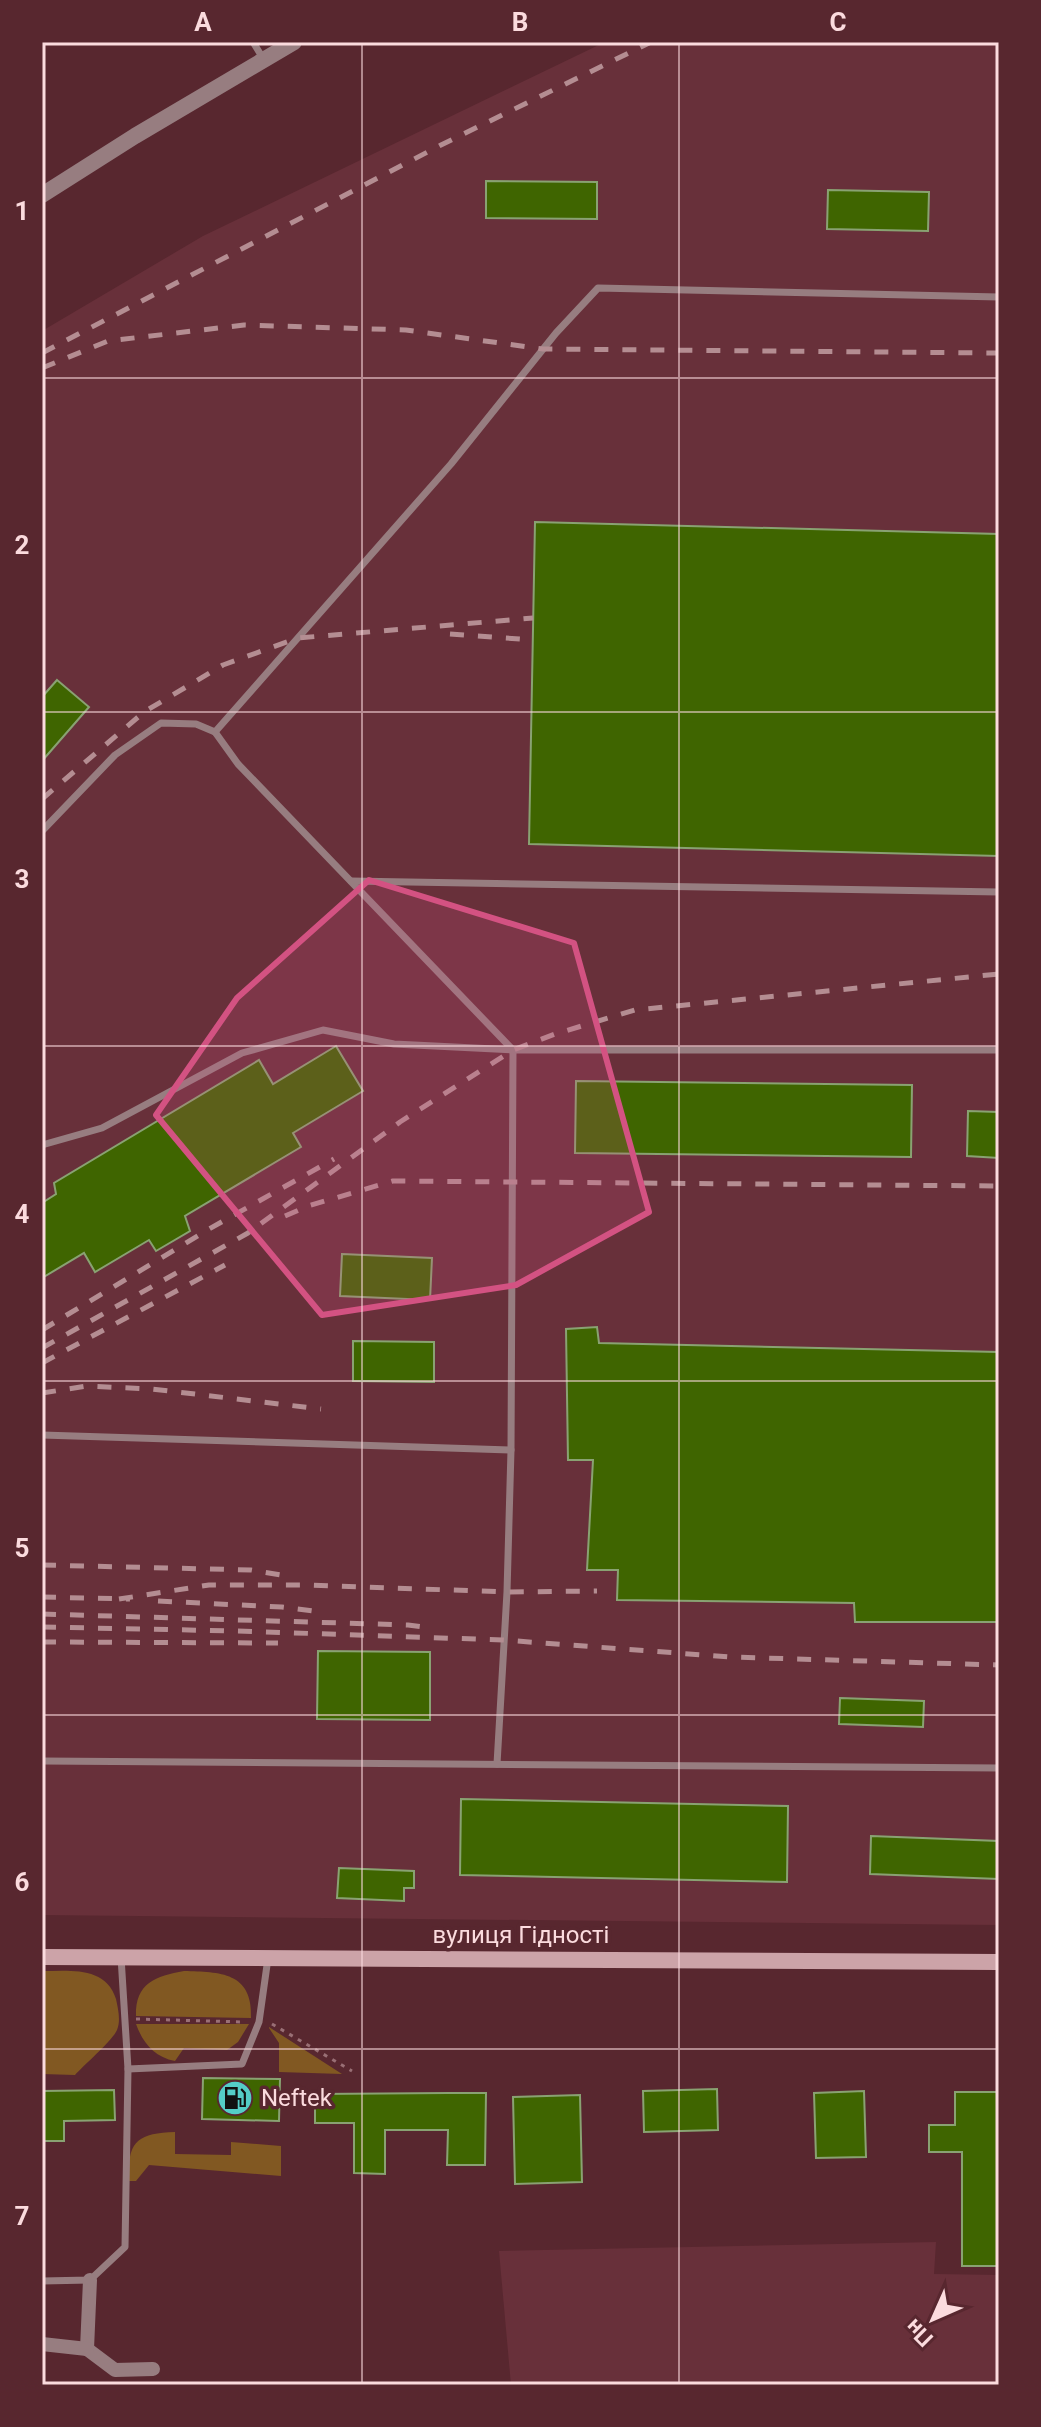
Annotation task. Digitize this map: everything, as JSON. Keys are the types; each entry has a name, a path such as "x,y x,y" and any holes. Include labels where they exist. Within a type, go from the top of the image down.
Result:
{"main road":[{"name":"вулиця Гідності","path":"42,1957 999,1962"}],"street":[{"path":"42,195 294,42"},
{"path":"87,2349 90,2280"},
{"path":"42,2344 87,2349 115,2370 153,2369"}],"lane":[{"path":"253,42 264,60"},
{"path":"215,732 451,464 556,333 598,288 999,297"},
{"path":"42,831 115,755 161,723 196,724 215,732 238,764 513,1050 511,1450 497,1764"},
{"path":"351,881 999,892"},
{"path":"42,1145 102,1128 242,1053 323,1030 394,1044 513,1050 999,1050"},
{"path":"42,1435 511,1450"},
{"path":"42,1761 999,1768"},
{"path":"42,2281 90,2280 125,2247 128,2069 121,1957"},
{"path":"128,2069 242,2064 259,2022 268,1958"}],"path":[{"path":"124,2018 248,2022"},
{"path":"268,2022 352,2071"}],"highlighted area":[{"path":"369,880 574,943 649,1212 516,1285 322,1315 156,1115 237,998"}],"shaded area":[{"path":"605,42 999,42 999,1925 42,1915 42,331 203,236"},
{"path":"42,1971 75,1971 96,1976 111,1988 116,1999 117,2030 75,2075 42,2074"},
{"path":"184,1971 222,1974 240,1983 250,2003 251,2018 136,2016 139,1996 149,1983"},
{"path":"136,2024 249,2024 238,2042 227,2050 184,2048 175,2061 150,2048"},
{"path":"269,2027 342,2074 279,2072 279,2043"},
{"path":"175,2132 175,2154 231,2155 231,2142 281,2146 281,2176 149,2165 136,2181 129,2181 130,2157 137,2143 151,2135"},
{"path":"936,2242 934,2274 999,2275 999,2385 511,2385 499,2251"}],"building":[{"path":"486,181 597,182 597,219 486,218"},
{"path":"828,190 929,192 928,231 827,229"},
{"path":"535,522 999,534 999,856 529,844"},
{"path":"57,680 89,707 42,761 42,697"},
{"path":"336,1046 363,1091 293,1133 301,1147 185,1216 190,1231 156,1251 149,1240 95,1272 84,1253 42,1278 42,1203 56,1194 54,1183 259,1060 273,1084"},
{"path":"576,1081 912,1085 911,1157 575,1153"},
{"path":"968,1111 999,1112 999,1158 967,1156"},
{"path":"342,1254 432,1258 430,1300 340,1296"},
{"path":"597,1327 599,1343 999,1352 999,1622 855,1622 854,1603 617,1600 618,1570 587,1570 593,1460 568,1460 566,1329"},
{"path":"353,1341 434,1342 434,1382 353,1381"},
{"path":"318,1651 430,1652 430,1720 317,1719"},
{"path":"840,1698 924,1701 923,1727 839,1724"},
{"path":"461,1799 788,1806 787,1882 460,1875"},
{"path":"871,1836 999,1841 999,1879 870,1874"},
{"path":"339,1868 414,1871 414,1888 404,1888 404,1901 337,1898"},
{"path":"203,2078 280,2079 279,2121 202,2119"},
{"path":"717,2089 718,2130 644,2132 643,2091"},
{"path":"114,2090 115,2120 64,2121 64,2141 42,2141 42,2091"},
{"path":"864,2091 866,2157 816,2158 814,2093"},
{"path":"955,2092 999,2092 999,2266 962,2266 962,2152 929,2152 929,2125 955,2125"},
{"path":"486,2093 485,2165 447,2165 448,2130 385,2130 385,2174 354,2173 354,2123 315,2123 315,2094"},
{"path":"580,2095 582,2182 515,2184 513,2097"}],"railway":[{"path":"42,353 441,145 651,42"},
{"path":"42,368 108,341 244,325 406,330 543,349 999,353"},
{"path":"42,799 144,712 223,665 298,638 533,618"},
{"path":"450,634 533,640"},
{"path":"42,1348 248,1233 400,1122 513,1050 635,1010 999,974"},
{"path":"42,1330 209,1229 334,1159"},
{"path":"285,1216 308,1206 393,1181 999,1186"},
{"path":"42,1363 225,1265"},
{"path":"42,1393 87,1386 152,1389 321,1409"},
{"path":"42,1565 251,1570 293,1577"},
{"path":"119,1599 209,1585 597,1591"},
{"path":"42,1597 130,1599"},
{"path":"158,1601 313,1611"},
{"path":"42,1614 432,1628"},
{"path":"42,1627 503,1640 730,1657 999,1665"},
{"path":"42,1642 278,1643"}],"place":[{"name":"Neftek","path":"235,2098"}]}
